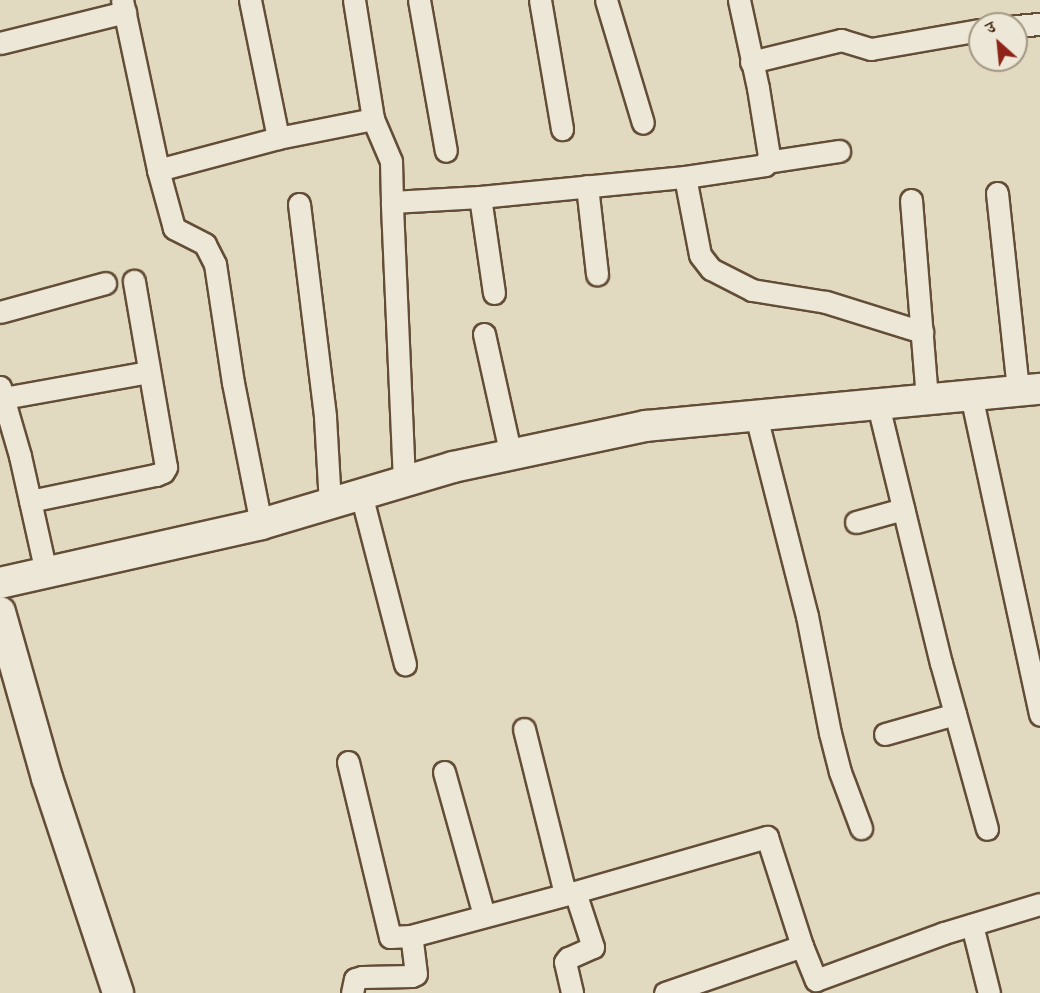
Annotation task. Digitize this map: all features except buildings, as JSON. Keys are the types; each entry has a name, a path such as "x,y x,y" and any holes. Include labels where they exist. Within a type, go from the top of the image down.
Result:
{"street":[{"path":"250,0 279,138"},
{"path":"354,0 373,119 391,161 404,481"},
{"path":"419,0 446,151"},
{"path":"540,0 562,129"},
{"path":"606,0 643,123"},
{"path":"739,0 758,88 769,156 766,162"},
{"path":"0,43 123,6 158,170 174,228 206,244 214,264 233,383 261,524"},
{"path":"751,62 841,40 871,49 968,32"},
{"path":"158,170 279,138 373,119"},
{"path":"392,202 480,197 685,177 756,168 766,162 839,151"},
{"path":"685,177 700,255 711,269 752,290 826,302 922,332"},
{"path":"587,186 597,274"},
{"path":"0,583 261,524 453,467 646,426 1029,390 997,193"},
{"path":"480,197 494,293"},
{"path":"910,200 927,401"},
{"path":"299,204 325,417 330,504"},
{"path":"30,501 164,472 165,459 134,280"},
{"path":"0,312 105,283"},
{"path":"484,334 511,456"},
{"path":"46,572 2,393 149,372"},
{"path":"971,395 1040,715"},
{"path":"878,405 955,714 987,829"},
{"path":"756,416 807,616 830,733 840,772 861,828"},
{"path":"362,494 405,664"},
{"path":"856,522 903,509"},
{"path":"0,612 47,778 118,993"},
{"path":"885,734 955,714"},
{"path":"524,729 570,893 593,947 568,958 566,962 572,993"},
{"path":"348,762 390,937 411,936 767,837 817,986 972,925 1040,904"},
{"path":"444,772 484,915"},
{"path":"972,925 989,993"},
{"path":"352,993 355,979 416,974 411,936"},
{"path":"664,993 700,987 802,946"}]}
